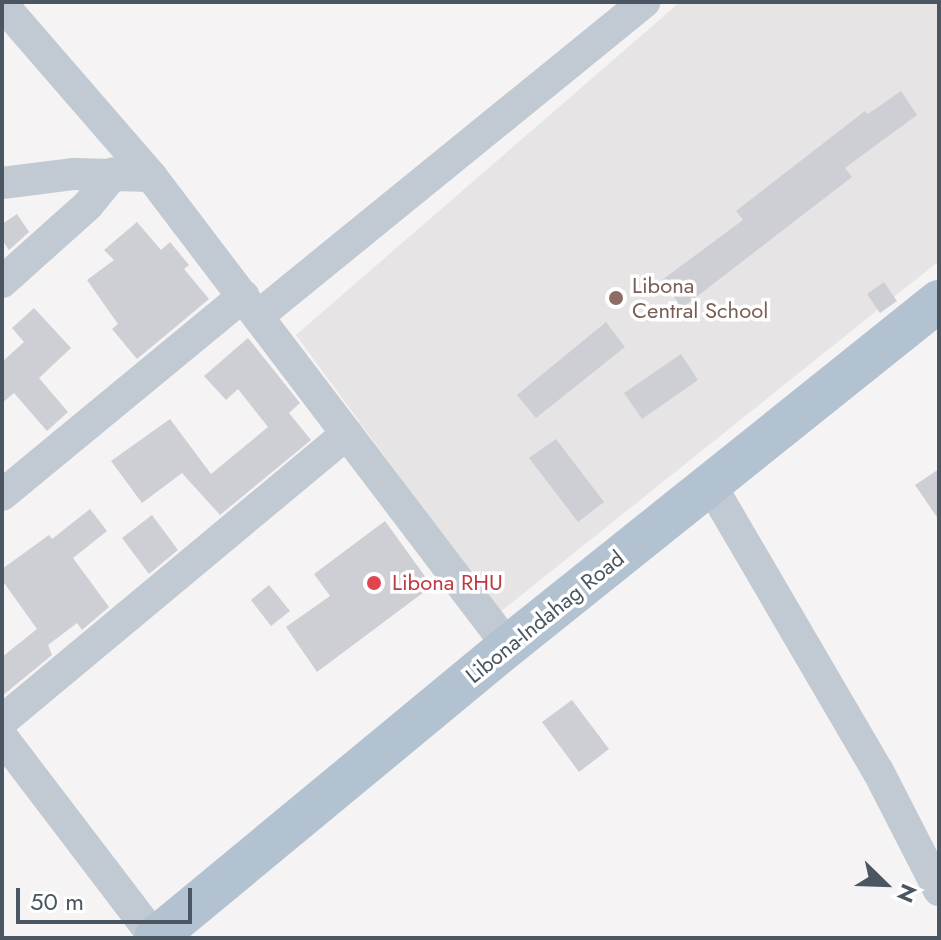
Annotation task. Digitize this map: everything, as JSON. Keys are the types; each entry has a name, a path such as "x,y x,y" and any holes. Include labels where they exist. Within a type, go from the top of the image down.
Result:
{"main road":[{"name":"Libona-Indahag Road","path":"155,938 508,646 939,301"}],"street":[{"path":"2,495 250,306 483,137 645,2"},
{"path":"2,4 151,176 508,646"},
{"path":"2,282 88,205 114,173"},
{"path":"2,183 74,174 151,176"},
{"path":"2,721 347,434"},
{"path":"710,484 878,771 939,890"},
{"path":"2,737 155,938"}],"shaded area":[{"name":"Libona Central School","path":"680,2 939,2 939,261 499,613 296,335"}],"building":[{"path":"901,91 917,115 845,168 852,177 682,308 662,280 743,220 736,211 865,111 868,114"},
{"path":"17,214 29,232 9,250 2,240 2,224"},
{"path":"137,222 161,250 170,242 189,265 184,269 209,299 137,359 112,329 118,324 87,280 114,260 104,250"},
{"path":"884,282 897,301 880,313 867,294"},
{"path":"34,308 71,348 39,378 68,412 47,431 14,393 2,403 2,362 24,342 12,328"},
{"path":"606,322 625,347 536,418 517,395"},
{"path":"248,338 300,403 289,413 311,440 220,515 182,473 142,503 111,461 170,419 211,474 268,427 238,389 226,400 204,376"},
{"path":"681,354 698,380 642,419 624,393"},
{"path":"556,439 604,502 578,522 529,458"},
{"path":"939,469 939,520 915,485"},
{"path":"90,509 107,531 73,558 109,607 82,630 77,623 48,645 52,655 2,696 2,657 37,629 2,580 2,569 49,535 52,539"},
{"path":"152,515 178,550 149,574 122,538"},
{"path":"385,521 432,586 317,672 286,627 330,596 314,574"},
{"path":"269,585 290,611 271,626 251,600"},
{"path":"572,700 609,749 579,772 542,722"}],"place":[{"name":"Libona Central School","path":"616,298"},
{"name":"Libona RHU","path":"374,583"}]}
